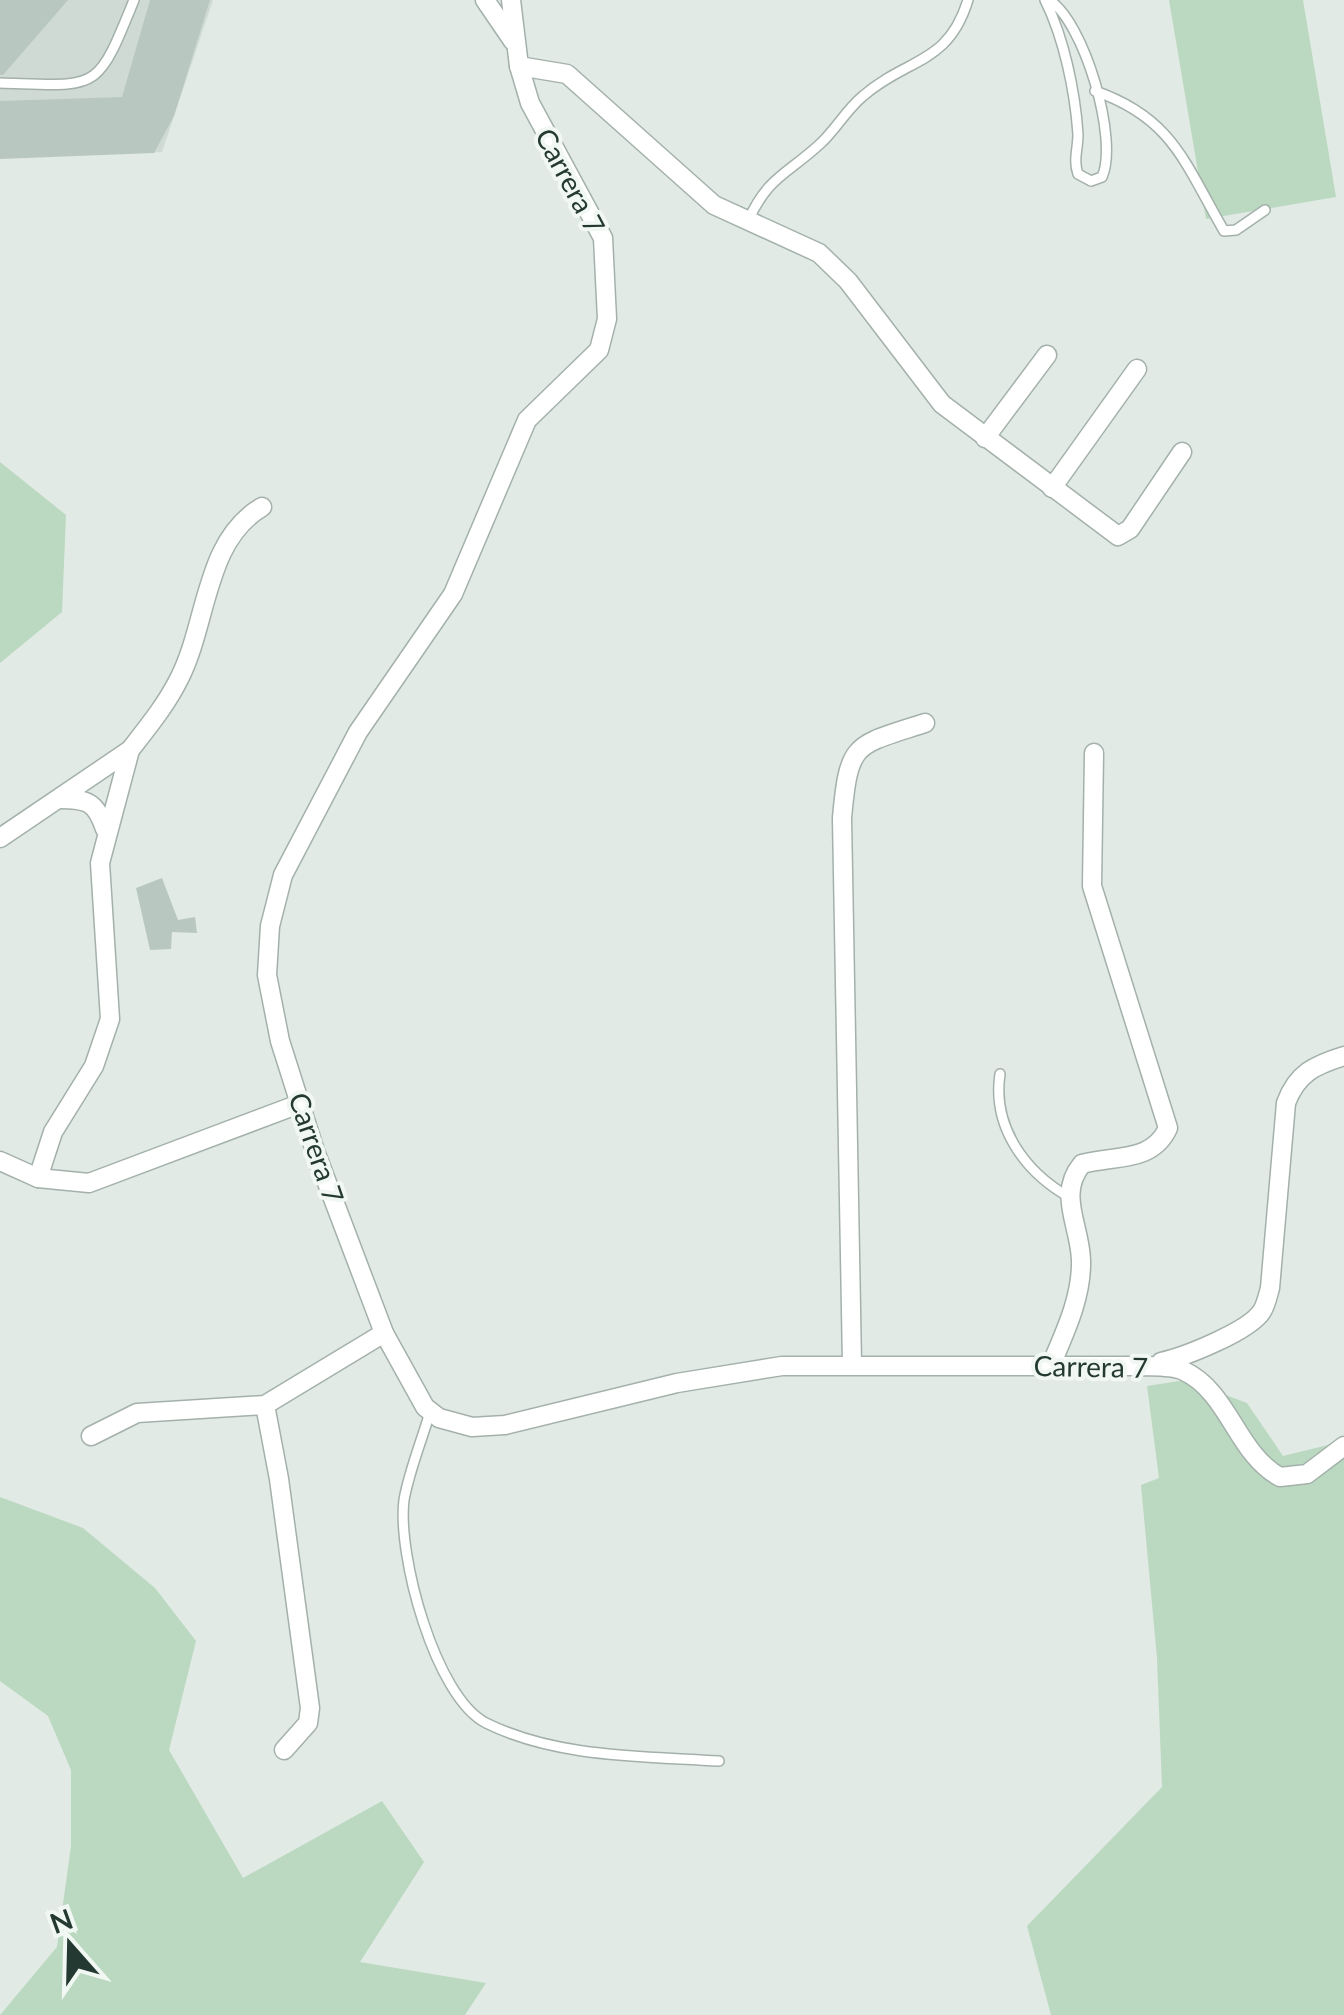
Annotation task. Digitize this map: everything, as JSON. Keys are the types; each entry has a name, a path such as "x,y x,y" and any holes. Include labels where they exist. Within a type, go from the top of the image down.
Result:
{"street":[{"path":"485,0 516,46"},
{"name":"Carrera 7","path":"511,0 519,66 530,103 603,238 607,320 599,350 527,420 453,594 358,732 282,875 270,926 268,975 299,1104 384,1333 410,1388 430,1412 453,1424 505,1424 733,1372 852,1364 1137,1366 1180,1369 1204,1383 1262,1464 1280,1477 1307,1474 1344,1446"},
{"path":"519,66 567,74 672,172 714,205 819,253 848,280 942,404 1122,536 1182,452"},
{"path":"984,438 1047,355"},
{"path":"1052,488 1137,369"},
{"path":"38,1178 53,1132 94,1066 110,1019 101,900 106,831 130,750 180,678 226,542 242,518 262,507"},
{"path":"852,1364 842,818 846,770 850,757 868,742 925,723"},
{"path":"0,838 130,750"},
{"path":"1051,1366 1073,1315 1081,1262 1069,1198 1072,1175 1082,1164 1144,1154 1154,1149 1168,1128 1092,886 1094,752"},
{"path":"59,799 86,799 98,807 106,831"},
{"path":"1137,1366 1178,1358 1244,1326 1262,1312 1270,1288 1286,1103 1294,1083 1313,1066 1344,1056"},
{"path":"0,1161 38,1178 89,1183 299,1104"},
{"path":"91,1436 137,1413 265,1405 384,1333"},
{"path":"265,1405 280,1479 310,1708 308,1723 284,1750"}],"lane":[{"path":"0,83 69,86 95,78 111,57 134,0"},
{"path":"748,220 762,190 822,142 863,96 947,44 960,28 968,0"},
{"path":"1047,0 1062,8 1079,32 1095,91 1108,165 1102,177 1091,181 1078,174 1074,162 1076,126 1056,24 1047,0"},
{"path":"1095,91 1127,102 1154,119 1224,231 1236,230 1266,210"},
{"path":"1000,1074 998,1091 1002,1107 1026,1167 1069,1198"},
{"path":"430,1412 404,1502 409,1577 446,1676 475,1716 572,1750 719,1761"}],"shaded area":[{"path":"0,0 213,0 162,152 0,158"}],"green space":[{"path":"1169,0 1303,0 1336,197 1206,219"},
{"path":"0,462 66,515 62,612 0,663"},
{"path":"1186,1380 1247,1403 1283,1456 1344,1441 1344,2015 1051,2015 1027,1926 1162,1787 1157,1658 1141,1485 1159,1478 1147,1386"},
{"path":"0,1497 83,1528 155,1588 196,1641 169,1750 243,1878 382,1801 424,1862 360,1962 486,1983 465,2015 0,2015 57,1947 71,1846 71,1770 48,1716 0,1681"}],"building":[{"path":"0,0 68,0 3,75 0,75"},
{"path":"150,0 210,0 174,116 154,153 0,159 0,101 122,97"},
{"path":"162,878 178,920 195,917 197,933 172,932 171,949 150,950 136,888"}]}
